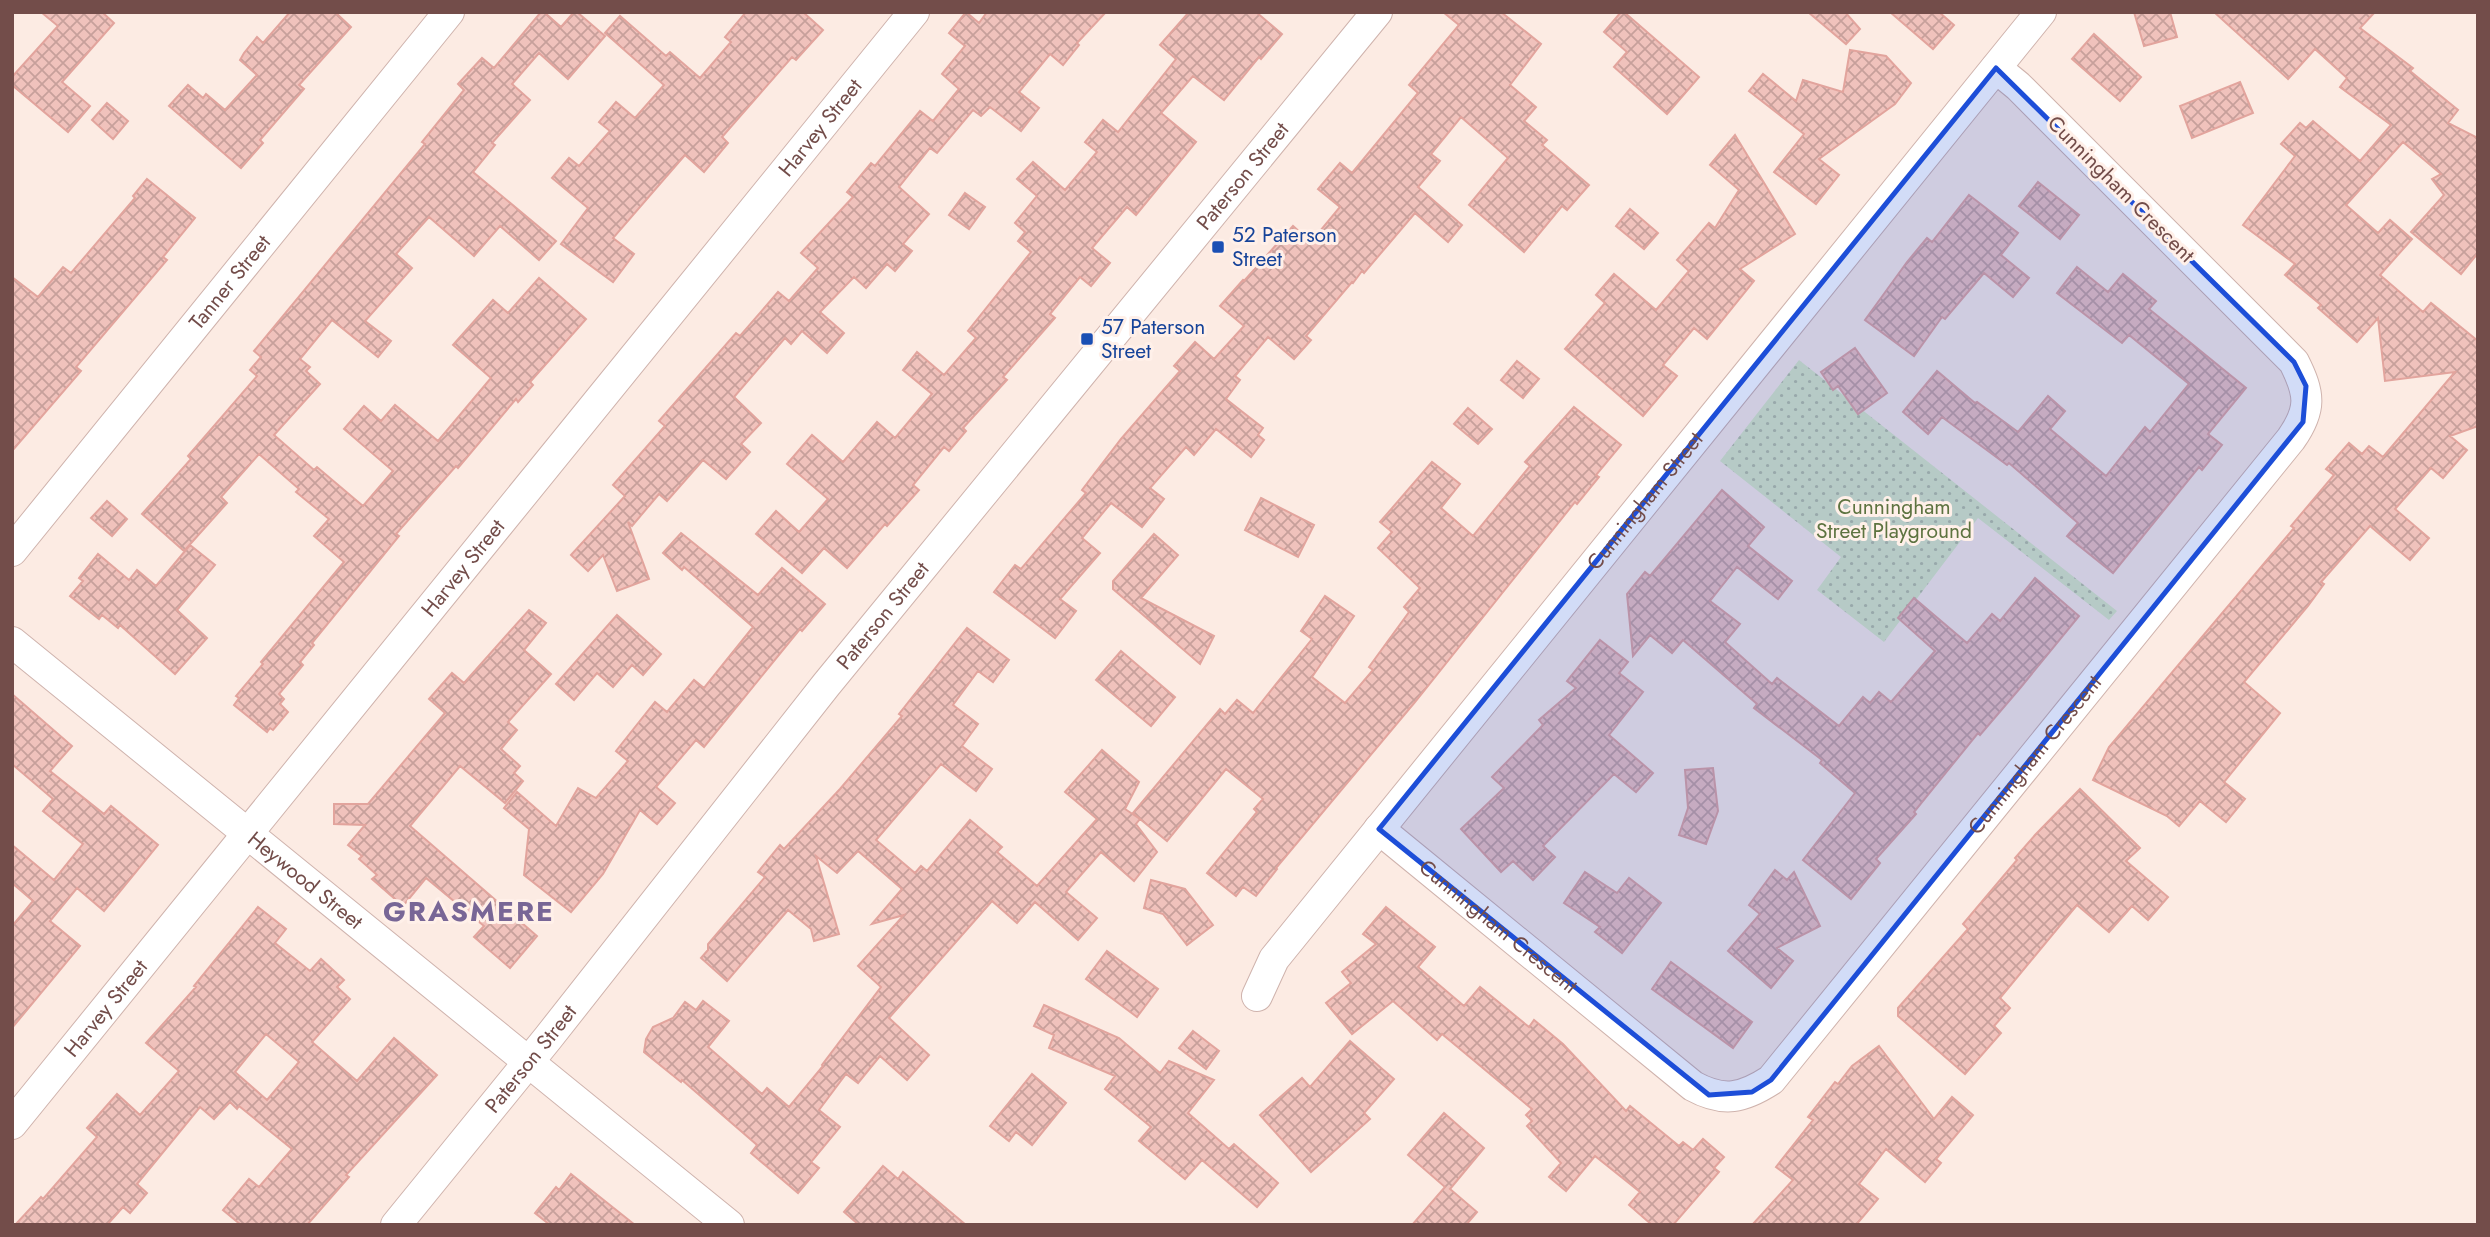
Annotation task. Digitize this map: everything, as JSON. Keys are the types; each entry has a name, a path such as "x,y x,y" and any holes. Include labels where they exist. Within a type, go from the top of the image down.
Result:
{"street":[{"name":"Tanner Street","path":"12,551 449,12"},
{"name":"Harvey Street","path":"12,1124 914,12"},
{"name":"Paterson Street","path":"396,1225 528,1063 826,685 1377,12"},
{"name":"Cunningham Street","path":"1257,996 1274,959 2040,12"},
{"name":"Cunningham Crescent","path":"1379,830 1693,1086 1709,1095 1730,1097 1752,1092 1771,1080 2135,633 2303,422 2307,404 2306,386 2294,362 2028,96 1996,68"},
{"name":"Heywood Street","path":"12,642 729,1225"}],"highlighted area":[{"path":"1996,68 2294,362 2306,386 2303,422 1771,1080 1752,1092 1709,1095 1379,829"}],"green space":[{"name":"Cunningham Street Playground","path":"1799,360 2117,611 2109,620 1978,518 1884,642 1817,590 1841,557 1720,461"}],"building":[{"path":"41,12 102,12 114,23 62,82 90,106 68,132 12,85 12,77 58,26"},
{"path":"290,12 335,12 351,27 299,85 304,89 260,140 263,143 241,168 169,106 188,85 203,98 206,94 225,110 257,75 240,60 244,53 257,37 263,43"},
{"path":"541,12 561,27 577,12 605,36 568,79 539,53 512,84 530,100 492,143 495,145 473,172 556,241 539,260 500,226 474,256 429,217 396,254 412,268 365,321 391,341 378,357 332,320 300,359 310,367 306,371 320,384 274,435 314,470 317,467 363,506 393,471 344,429 364,406 381,421 395,405 438,441 491,378 453,345 493,300 508,313 539,278 586,319 530,382 533,385 518,402 516,399 458,468 456,466 396,534 399,536 312,643 314,645 300,662 303,665 279,694 284,699 280,704 288,712 273,730 270,728 267,732 234,705 239,698 236,696 344,562 314,536 329,519 296,492 299,489 259,454 221,497 227,503 184,551 142,514 191,459 188,456 257,376 250,370 261,357 254,351 425,144 422,142 464,90 458,84 482,58 494,68"},
{"path":"746,12 803,12 823,30 796,60 792,57 722,137 728,143 704,172 685,155 613,238 634,254 613,282 561,244 588,208 552,178 569,158 579,166 610,131 599,122 616,102 635,118 664,85 605,33 620,16 666,56 670,52 700,78 731,42 725,37"},
{"path":"966,12 979,23 987,12 1106,12 1077,43 1079,45 1063,65 1050,54 1019,92 1039,108 1021,131 990,107 981,116 973,110 937,153 930,148 899,187 929,214 903,244 912,251 895,271 887,264 866,288 854,277 820,312 844,333 827,353 802,331 791,344 785,338 734,397 761,423 741,444 750,452 726,479 703,460 667,501 659,494 632,526 628,522 649,579 617,591 603,555 588,571 571,555 625,496 613,485 665,426 659,421 736,333 740,336 778,292 789,301 818,268 801,253 853,197 847,192 871,163 875,166 920,111 933,121 959,89 942,74 965,46 949,33"},
{"path":"1189,12 1256,12 1282,34 1224,100 1193,76 1161,113 1196,142 1136,215 1127,207 1092,248 1110,263 1091,286 1080,277 1050,314 1055,318 1003,377 1007,380 963,428 966,431 949,451 944,447 913,485 919,490 847,568 824,548 802,573 756,534 776,511 799,532 828,499 787,464 812,435 843,462 877,422 895,438 932,394 903,370 917,352 944,375 976,338 968,331 1031,252 1018,241 1025,232 1015,223 1037,196 1017,179 1033,162 1065,190 1097,152 1085,142 1103,120 1118,132 1176,59 1160,45"},
{"path":"1443,12 1501,12 1541,44 1510,85 1536,107 1524,121 1547,140 1542,145 1589,185 1567,210 1562,206 1524,252 1469,205 1508,158 1461,117 1431,154 1440,161 1418,187 1462,225 1448,242 1415,213 1306,336 1311,340 1294,359 1268,337 1235,376 1240,380 1226,399 1263,428 1258,435 1264,440 1251,457 1216,429 1194,455 1186,447 1150,488 1164,499 1142,527 1111,503 1082,538 1100,553 1060,599 1076,611 1055,638 994,592 1015,565 1021,569 1086,493 1082,490 1121,439 1180,371 1174,366 1195,342 1214,359 1244,326 1220,306 1243,280 1293,226 1311,242 1340,207 1318,189 1340,163 1352,173 1418,93 1409,85 1459,25"},
{"path":"1621,12 1699,77 1667,114 1614,67 1627,52 1604,32"},
{"path":"1808,12 1845,12 1860,29 1846,44"},
{"path":"1890,12 1939,12 1954,25 1933,49"},
{"path":"2134,12 2170,12 2177,37 2144,46"},
{"path":"2214,12 2375,12 2360,28 2413,68 2410,71 2458,110 2448,123 2478,138 2478,253 2461,274 2411,232 2444,195 2432,179 2441,174 2403,142 2346,205 2378,233 2390,220 2412,239 2380,275 2423,312 2431,303 2478,341 2478,426 2450,436 2467,450 2443,478 2431,468 2395,509 2429,538 2410,560 2370,526 2321,582 2324,584 2308,606 2244,682 2280,713 2224,782 2245,799 2226,822 2200,801 2179,826 2167,816 2093,780 2109,747 2294,528 2291,526 2334,475 2326,469 2349,443 2362,454 2369,446 2383,457 2455,372 2385,381 2378,318 2357,342 2318,308 2321,305 2285,275 2295,264 2243,225 2295,156 2281,144 2300,123 2306,128 2313,121 2360,161 2391,125 2340,87 2347,78 2315,49 2288,79"},
{"path":"2094,34 2141,77 2120,101 2072,59"},
{"path":"1850,50 1886,56 1911,83 1895,104 1819,159 1839,175 1816,204 1774,172 1804,134 1749,91 1763,74 1796,101 1803,80 1843,92"},
{"path":"2240,82 2253,113 2192,138 2180,106"},
{"path":"107,103 128,121 113,139 92,120"},
{"path":"1735,135 1795,234 1740,269 1754,281 1707,339 1694,328 1663,365 1677,376 1643,416 1565,349 1605,303 1596,295 1614,274 1656,310 1689,271 1677,260 1709,223 1715,228 1739,190 1710,165"},
{"path":"147,179 195,218 163,257 167,260 76,367 81,371 12,451 12,277 38,297 63,267 71,273 135,198 133,196"},
{"path":"2038,182 2079,215 2060,239 2019,206"},
{"path":"965,193 985,207 969,229 949,215"},
{"path":"1969,195 2018,233 2001,255 2029,278 2013,297 1984,273 1945,319 1942,317 1914,356 1865,320 1907,262 1927,238 1932,242"},
{"path":"1630,209 1658,233 1644,249 1616,226"},
{"path":"2077,267 2108,292 2123,274 2156,301 2149,309 2246,388 2208,434 2222,445 2202,470 2199,467 2113,573 2067,536 2078,523 2009,463 2007,465 1942,417 1928,434 1903,412 1937,371 1975,403 2018,432 2048,396 2065,411 2050,429 2106,476 2145,427 2150,432 2189,384 2129,335 2122,343 2057,293"},
{"path":"1855,348 1887,393 1858,414 1838,386 1833,390 1821,372"},
{"path":"1517,361 1539,379 1523,398 1501,380"},
{"path":"1574,407 1621,445 1596,475 1599,477 1577,504 1575,502 1256,896 1243,887 1236,896 1207,873 1257,812 1254,809 1263,799 1226,769 1167,841 1133,813 1220,709 1225,714 1237,700 1253,713 1312,639 1301,631 1325,596 1354,616 1312,677 1345,703 1373,670 1369,667 1409,612 1404,607 1420,588 1378,548 1392,532 1380,522 1432,462 1460,484 1441,508 1473,536 1530,466 1525,462"},
{"path":"1468,408 1492,429 1478,444 1454,424"},
{"path":"1722,490 1764,527 1748,546 1792,581 1778,599 1737,567 1710,601 1740,624 1725,642 1772,684 1777,678 1839,726 1863,697 1870,703 1879,692 1891,702 1935,651 1898,618 1914,598 1967,643 1992,614 2000,621 2035,578 2079,616 1980,735 1978,733 1914,812 1916,814 1876,859 1880,863 1851,899 1803,860 1855,793 1820,763 1822,760 1754,708 1757,704 1683,640 1672,653 1650,635 1633,656 1627,594 1645,572 1650,576"},
{"path":"1261,498 1314,525 1298,557 1245,530"},
{"path":"107,501 127,519 112,536 91,518"},
{"path":"681,533 758,595 782,568 825,604 802,631 800,629 704,747 696,740 656,787 675,803 657,824 640,810 603,874 571,912 524,875 529,829 504,808 517,792 556,826 578,788 596,798 628,761 616,751 655,702 667,712 694,680 704,688 753,627 684,567 682,570 663,553"},
{"path":"1154,534 1178,555 1141,598 1214,636 1200,664 1113,589 1113,581"},
{"path":"190,545 215,565 177,610 207,638 175,674 120,625 118,628 102,615 99,619 70,596 83,581 79,578 98,554 129,580 137,570 156,586"},
{"path":"529,610 546,623 524,650 551,674 508,722 517,730 501,749 520,766 514,773 523,781 505,803 460,766 410,826 537,936 510,968 474,937 484,926 426,878 403,906 372,879 377,875 359,859 362,856 348,845 365,825 334,824 334,804 368,804 445,713 429,699 452,673 464,683"},
{"path":"617,615 661,654 643,675 632,665 613,687 597,673 574,700 556,684"},
{"path":"967,628 1009,660 993,682 978,671 953,705 978,724 962,746 992,769 976,791 941,764 876,840 915,873 921,866 927,871 970,820 1002,847 997,852 1037,886 1097,819 1065,792 1102,750 1139,782 1125,809 1140,819 1136,824 1157,852 1134,881 1101,852 1066,892 1097,918 1078,940 1035,902 1017,923 992,901 889,1018 929,1055 907,1080 880,1056 858,1083 846,1074 819,1110 840,1127 811,1162 819,1168 798,1193 751,1153 757,1145 682,1080 681,1082 644,1052 646,1039 653,1027 673,1018 685,1002 696,1010 703,1001 729,1021 708,1047 762,1094 767,1088 789,1107 823,1066 881,987 858,966 904,915 872,924 902,889 858,851 837,873 816,856 839,934 814,941 811,929 788,910 727,981 701,958 708,950 708,944 765,877 758,872 780,845 784,849 840,789 902,716 899,714"},
{"path":"1600,640 1628,662 1619,673 1643,692 1609,735 1653,773 1636,792 1614,774 1543,846 1555,857 1533,880 1513,861 1501,872 1461,829 1504,788 1492,777 1543,725 1539,720 1576,688 1567,681"},
{"path":"1121,651 1175,697 1151,726 1096,680"},
{"path":"12,694 72,746 50,771 104,814 111,806 158,845 104,911 77,888 50,921 80,946 12,1028 12,926 33,901 12,883 12,845 54,880 83,844 43,811 53,799 12,764"},
{"path":"1713,768 1718,811 1706,844 1679,835 1688,808 1685,770"},
{"path":"2080,789 2140,848 2126,861 2168,897 2148,920 2132,906 2109,932 2077,905 2000,998 2010,1008 1994,1026 2001,1033 1965,1074 1898,1016 1898,1008 1968,929 1963,924 2017,860 2015,858"},
{"path":"1775,870 1787,880 1794,872 1820,926 1777,948 1793,961 1771,988 1728,951 1760,914 1749,905"},
{"path":"1585,872 1617,893 1629,878 1661,903 1622,953 1595,932 1600,927 1564,903"},
{"path":"1151,880 1185,889 1213,925 1187,945 1163,914 1144,908"},
{"path":"258,907 286,929 275,943 310,971 321,959 344,980 337,987 350,999 312,1042 357,1081 394,1038 437,1075 346,1175 349,1177 307,1225 241,1225 223,1210 249,1179 259,1187 292,1149 239,1106 237,1109 230,1102 214,1119 200,1107 137,1184 147,1193 130,1213 123,1207 107,1225 15,1225 41,1197 43,1199 97,1137 87,1128 117,1094 140,1115 179,1071 146,1043 196,987 194,986","holes":["266,1034 299,1062 267,1100 235,1072"]},
{"path":"1386,907 1435,947 1418,967 1464,1006 1480,987 1529,1027 1534,1020 1563,1044 1626,1111 1630,1106 1679,1146 1683,1142 1693,1150 1703,1139 1724,1157 1714,1168 1719,1172 1673,1225 1652,1225 1629,1205 1640,1192 1595,1156 1566,1191 1549,1177 1561,1163 1527,1126 1532,1121 1526,1115 1532,1109 1442,1034 1437,1040 1393,1001 1352,1034 1326,1003 1351,983 1342,972 1376,944 1363,934"},
{"path":"1107,951 1158,989 1137,1017 1086,979"},
{"path":"1671,962 1752,1022 1733,1048 1652,989"},
{"path":"1044,1005 1119,1038 1160,1073 1169,1061 1214,1080 1188,1113 1229,1149 1234,1144 1278,1183 1257,1207 1202,1160 1185,1179 1139,1141 1151,1127 1105,1089 1115,1076 1049,1048 1054,1035 1034,1026"},
{"path":"1193,1031 1219,1051 1206,1069 1179,1048"},
{"path":"1350,1041 1394,1079 1364,1113 1370,1119 1311,1172 1260,1115 1302,1078 1310,1087"},
{"path":"1879,1046 1934,1119 1952,1097 1973,1115 1936,1159 1941,1163 1925,1182 1886,1149 1859,1184 1878,1199 1856,1225 1752,1225 1793,1180 1776,1167 1813,1120 1808,1117 1835,1082 1838,1084 1852,1066"},
{"path":"1032,1074 1066,1103 1032,1145 1016,1132 1009,1141 990,1126"},
{"path":"1444,1113 1484,1148 1450,1189 1477,1212 1466,1225 1412,1225 1445,1187 1408,1155"},
{"path":"883,1166 898,1179 903,1172 966,1225 859,1225 844,1212"},
{"path":"571,1174 635,1225 550,1225 535,1213 556,1187 559,1190"}],"place":[{"name":"52 Paterson Street","path":"1218,247"},
{"name":"57 Paterson Street","path":"1087,339"}],"district":[{"name":"GRASMERE","path":"469,911"}]}
